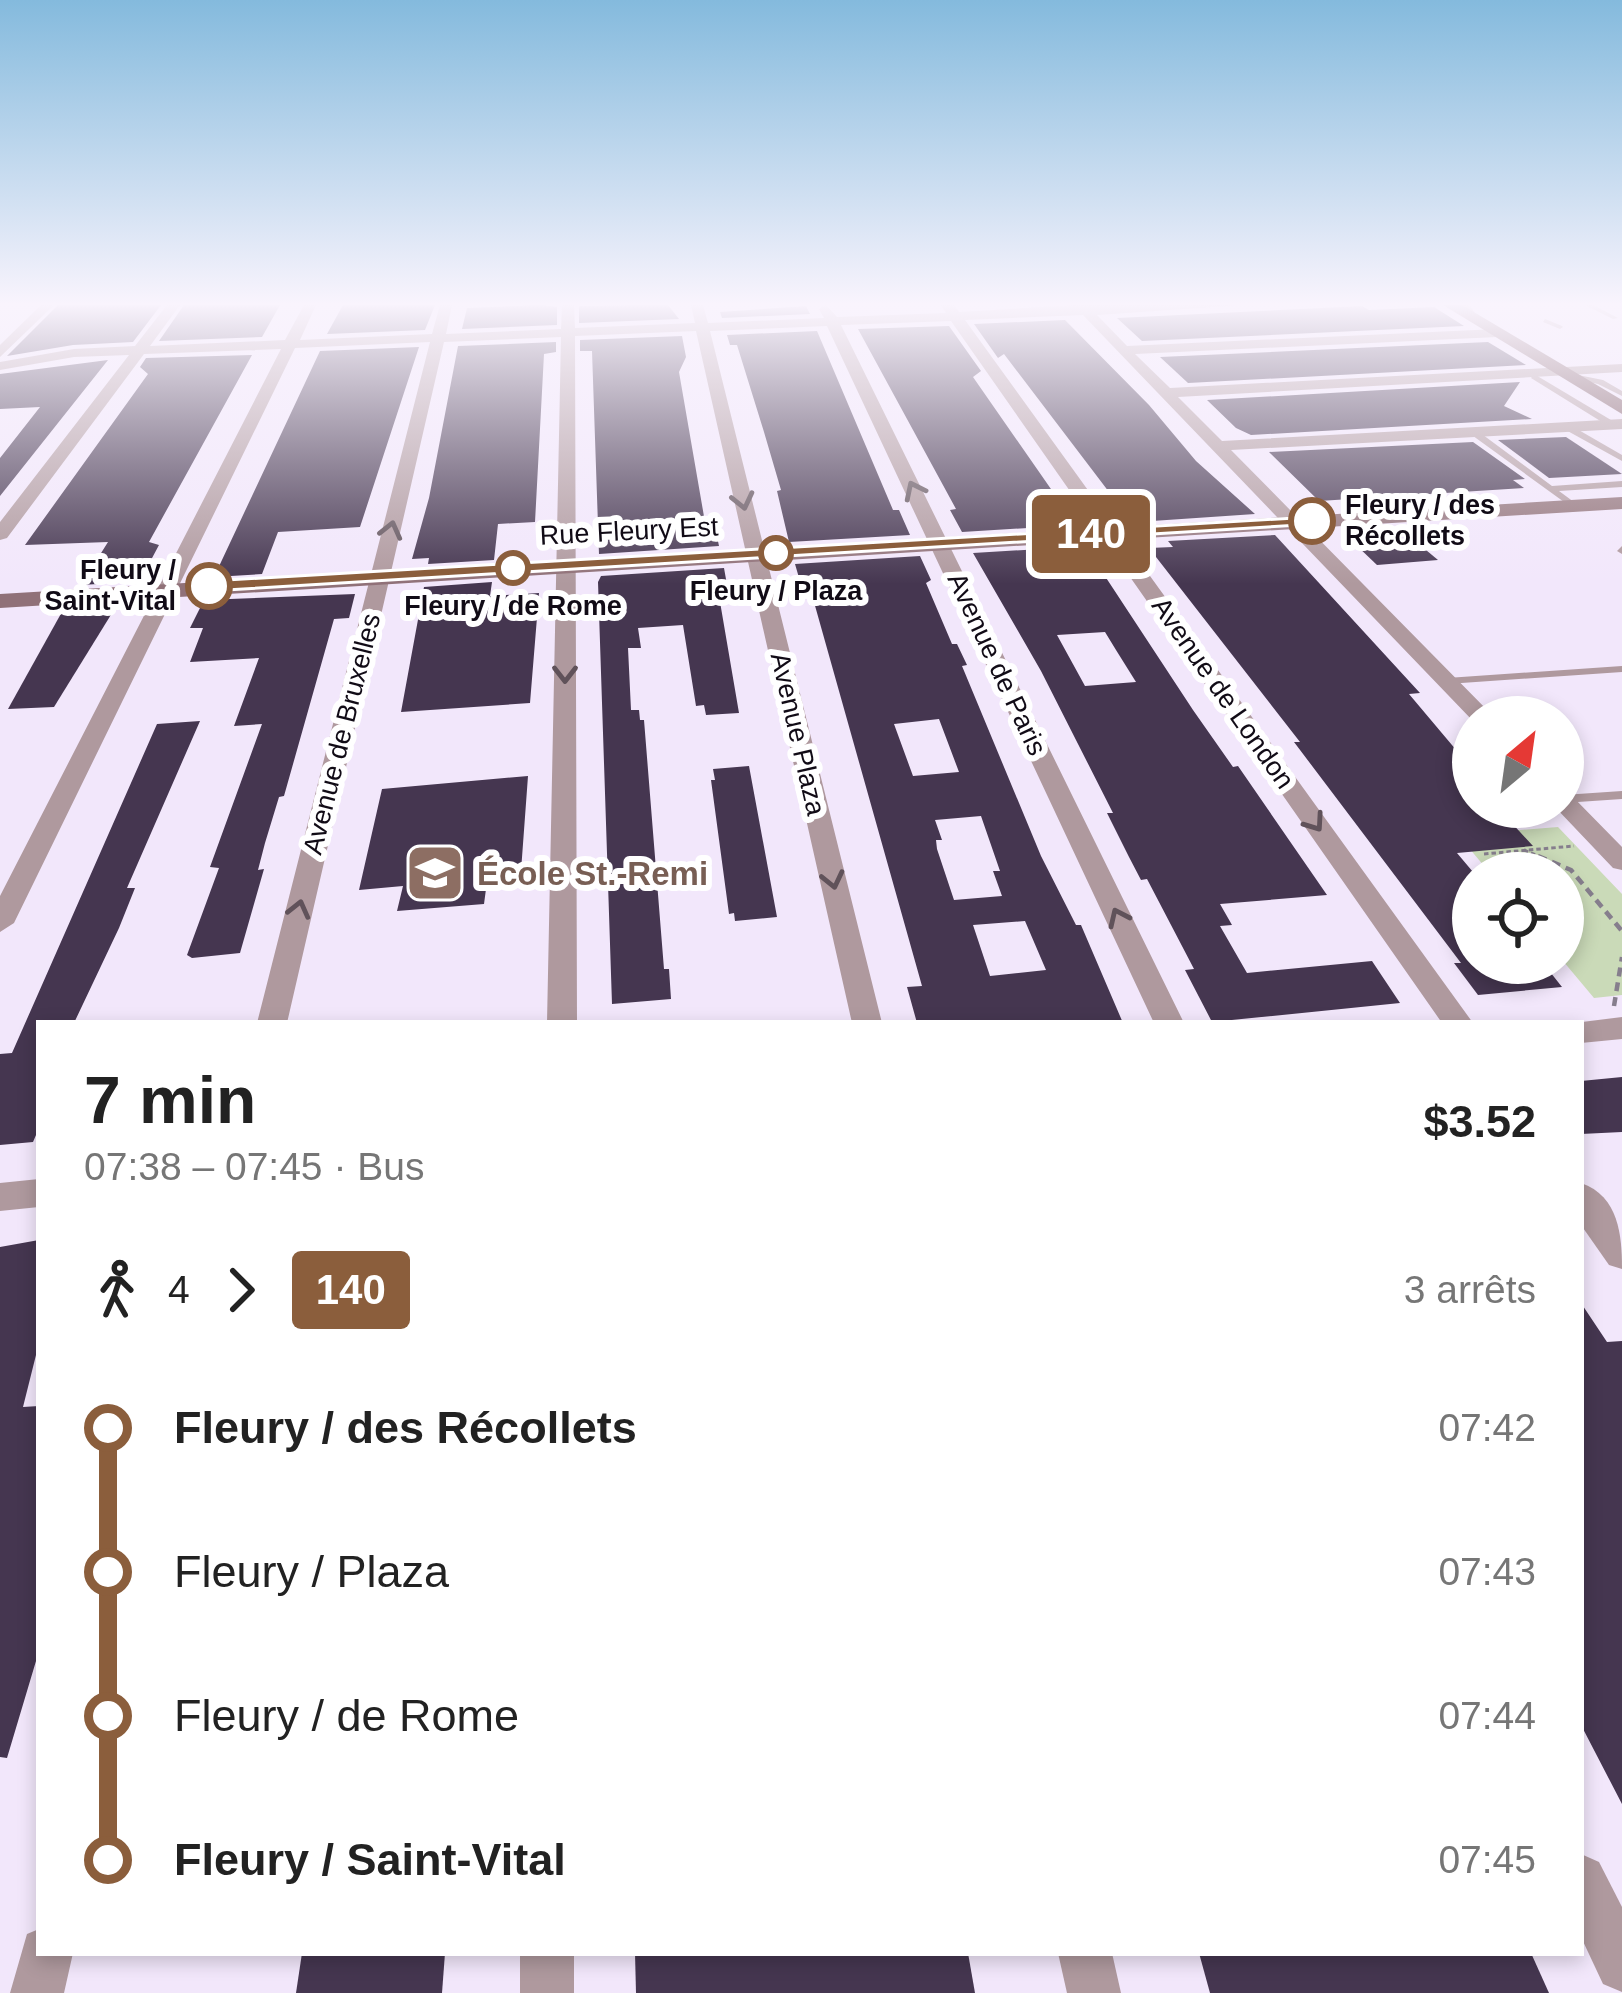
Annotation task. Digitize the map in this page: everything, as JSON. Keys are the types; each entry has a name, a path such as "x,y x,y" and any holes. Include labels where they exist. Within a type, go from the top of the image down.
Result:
{"main road":[{"path":"1594,398 1619,419"}],"street":[{"path":"0,533 103,398"},
{"path":"0,923 264,398"},
{"name":"Avenue de Bruxelles","path":"273,1020 423,398"},
{"path":"562,1020 567,398"},
{"name":"Avenue Plaza","path":"719,398 866,1020"},
{"name":"Avenue de Paris","path":"869,398 1167,1020"},
{"name":"Avenue de London","path":"1013,398 1456,1020"},
{"path":"1171,398 1462,696"},
{"path":"1218,446 1567,427 1619,419"},
{"name":"Rue Fleury Est","path":"0,601 1620,500"},
{"path":"1584,822 1613,853"},
{"path":"0,1197 36,1193"},
{"path":"1584,1201 1622,1254"},
{"path":"1584,1886 1622,1965"},
{"path":"37,1993 45,1956"},
{"path":"547,1956 547,1993"},
{"path":"1086,1956 1094,1993"}],"lane":[{"path":"1578,398 1619,419"},
{"path":"1567,427 1622,458"},
{"path":"1472,431 1574,506"},
{"path":"1550,489 1620,500"},
{"path":"1447,681 1622,669"},
{"path":"1584,798 1622,795"}],"path":[{"path":"1524,850 1571,870 1622,931"},
{"path":"1504,852 1613,853"},
{"path":"1612,918 1622,921"},
{"path":"1604,1030 1622,957"}],"green space":[{"path":"1559,828 1582,852 1472,852 1458,835"},
{"path":"1584,854 1622,894 1622,995 1594,998 1582,984"}],"building":[{"path":"0,398 78,398 0,496 0,458 40,407 0,409"},
{"path":"131,398 228,398 149,542 159,545 143,575 135,575 131,582 81,585 108,542 25,545"},
{"path":"298,398 402,398 360,527 278,532 262,574 214,577"},
{"path":"448,398 542,398 535,522 498,524 494,560 428,564 429,558 412,559"},
{"path":"594,398 684,398 706,528 715,527 719,546 599,554"},
{"path":"753,398 845,398 893,510 899,510 910,535 789,542 777,491 781,490"},
{"path":"896,398 988,398 1076,525 962,532 950,510 956,509"},
{"path":"1037,398 1142,398 1196,461 1255,514 1152,521 1128,491 1109,492"},
{"path":"1509,398 1504,406 1532,419 1251,435 1236,428 1207,400"},
{"path":"1566,437 1622,474 1549,478 1498,440"},
{"path":"1473,442 1525,479 1513,480 1524,488 1319,501 1269,452"},
{"path":"1275,535 1420,693 1409,694 1452,745 1452,828 1516,828 1533,846 1452,852 1452,951 1294,742 1300,742 1149,548 1173,547 1168,541"},
{"path":"1414,540 1438,560 1377,565 1355,544"},
{"path":"1090,546 1101,564 1097,564 1193,710 1327,895 1220,904 1232,925 1220,926 1247,973 1372,961 1400,1003 1211,1020 1185,970 1194,969 1147,879 1141,880 1107,813 1113,813 1041,671 973,553","holes":["1105,632 1136,682 1085,686 1057,635"]},
{"path":"920,556 931,580 926,583 952,644 957,644 967,665 962,666 1041,856 1076,925 1081,925 1122,1020 916,1020 907,987 922,986 812,595 804,595 795,564","holes":["939,719 959,772 913,776 894,724","981,816 1000,871 993,871 1002,896 954,900 937,849 936,840 942,840 935,820","1025,921 1046,970 990,976 973,925"]},
{"path":"724,568 729,596 719,596 739,713 706,715 704,705 696,706 683,625 638,628 641,648 628,648 631,710 639,710 644,720 664,969 669,969 671,999 612,1004 598,582 601,576"},
{"path":"492,582 490,596 539,593 530,703 401,712 424,587"},
{"path":"355,594 349,618 334,619 284,796 279,797 265,843 258,870 264,869 240,953 192,958 187,955 219,868 210,867 262,724 234,726 259,658 190,662 203,628 190,628 204,600"},
{"path":"117,605 54,707 8,709 63,610"},
{"path":"200,721 127,888 135,888 119,928 75,1020 36,1020 33,1142 0,1145 0,1054 12,1053 157,724"},
{"path":"749,766 777,917 735,921 734,913 729,914 711,780 715,780 713,769"},
{"path":"528,776 521,871 488,874 484,904 397,911 403,886 359,890 382,789"},
{"path":"1470,984 1562,987 1478,995"},
{"path":"1622,1077 1622,1132 1584,1134 1584,1081"},
{"path":"36,1241 36,1355 23,1407 36,1406 36,1661 7,1758 0,1757 0,1247"},
{"path":"1584,1308 1607,1342 1622,1341 1622,1804 1584,1731"},
{"path":"302,1956 445,1956 442,1993 296,1993"},
{"path":"635,1956 969,1956 975,1993 636,1993"},
{"path":"1200,1956 1532,1956 1549,1993 1210,1993"}],"bus line":[{"name":"140","path":"209,586 1312,521"}],"place":[{"name":"Fleury / des Récollets","path":"1312,521"},
{"name":"Fleury / Plaza","path":"776,553"},
{"name":"Fleury / de Rome","path":"513,568"},
{"name":"Fleury / Saint-Vital","path":"209,586"},
{"name":"École St.-Remi","path":"435,873"}]}
